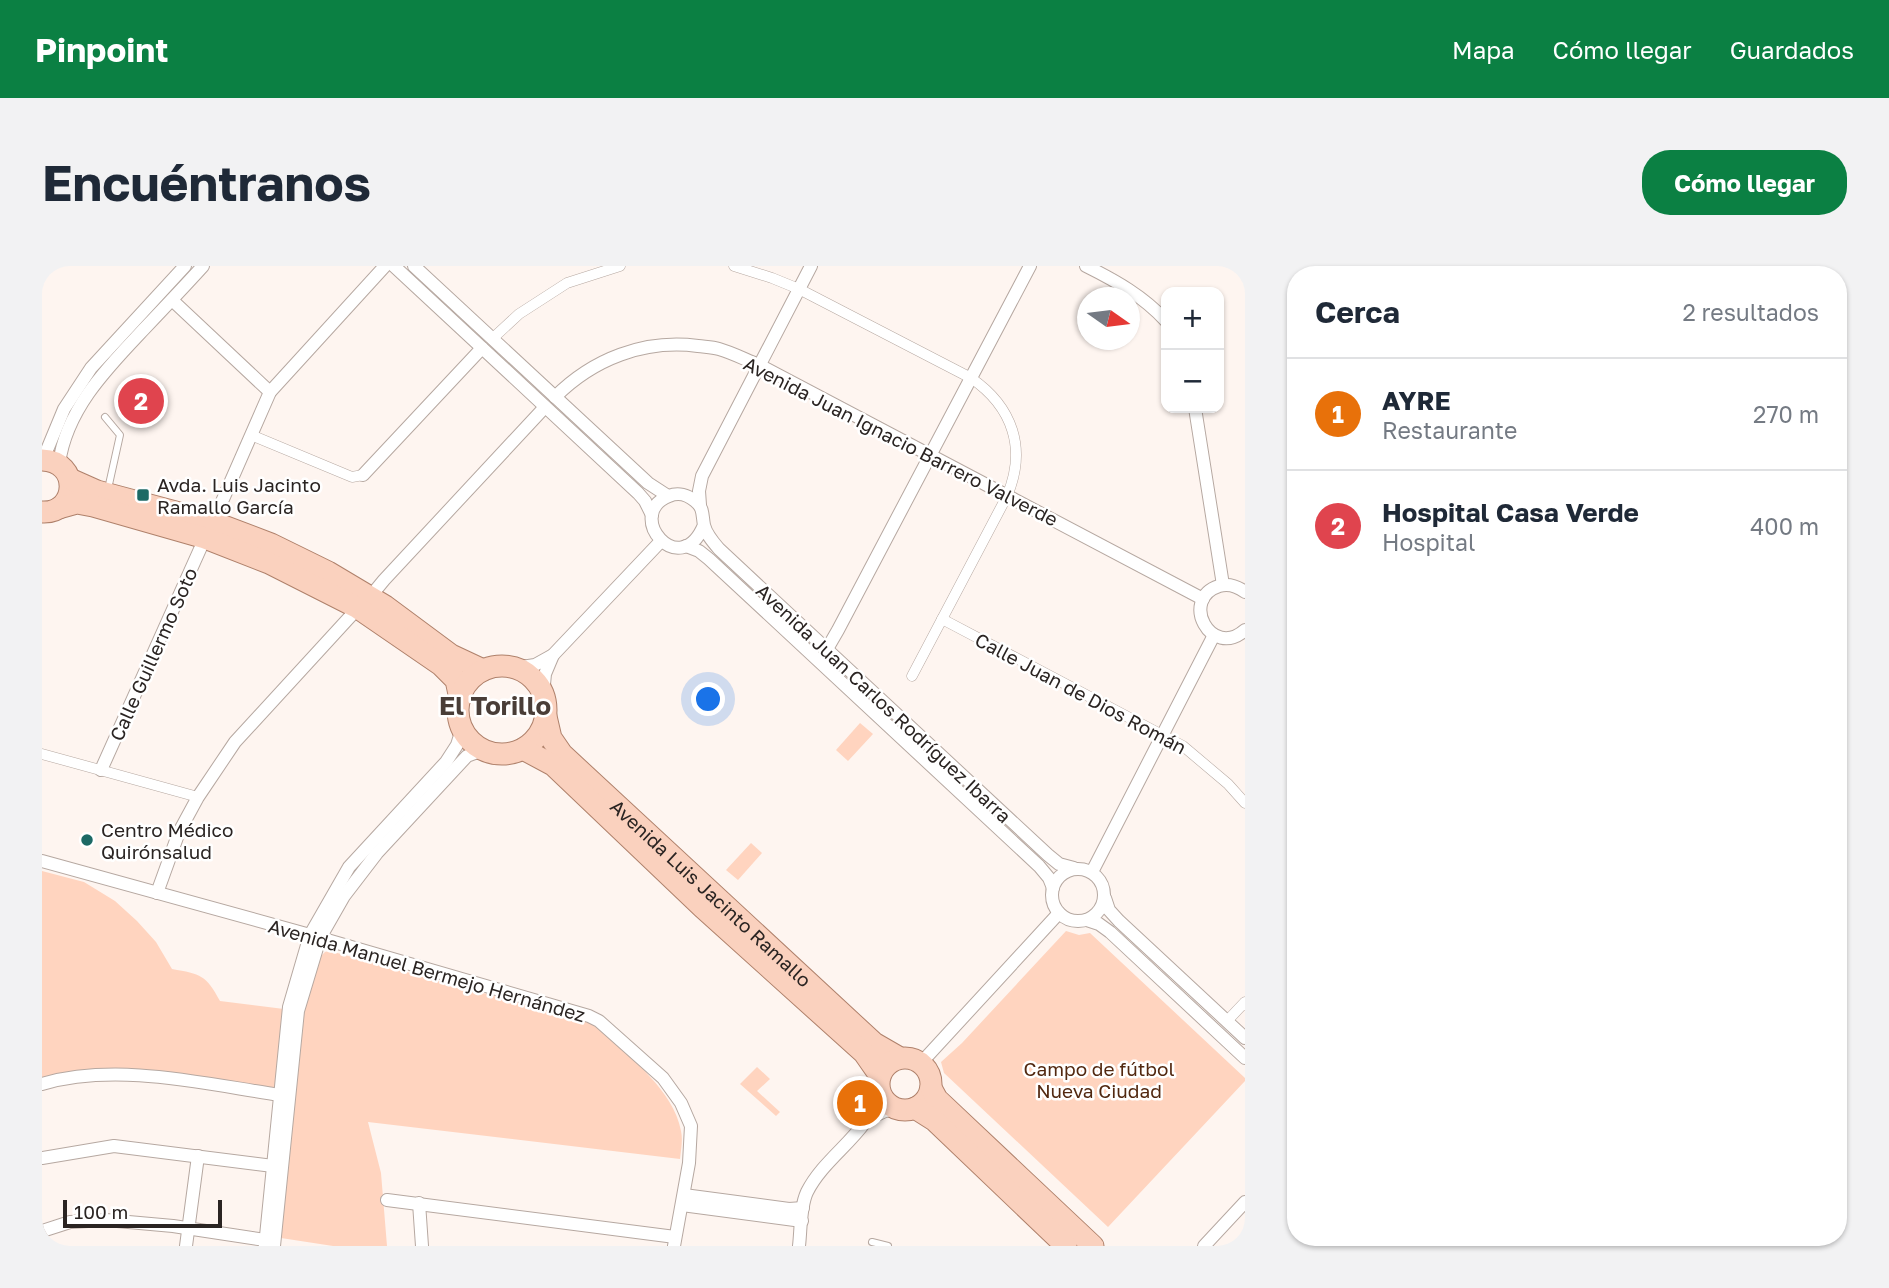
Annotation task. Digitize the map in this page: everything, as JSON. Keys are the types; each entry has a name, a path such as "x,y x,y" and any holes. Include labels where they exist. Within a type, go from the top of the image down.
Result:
{"main road":[{"path":"53,465 79,485 209,530"},
{"path":"47,513 67,499 71,487 53,465"},
{"path":"47,513 77,503 261,540 302,559 364,602 456,680 460,699"},
{"path":"364,602 413,625 450,655 483,670"},
{"path":"498,666 515,668 526,673 536,683 544,703 542,727 534,740 523,749 510,754 496,754 483,750 467,738 458,715 460,699 466,684 483,670 498,666"},
{"name":"Avenida Luis Jacinto Ramallo","path":"544,703 551,738 562,754 874,1044 910,1060"},
{"name":"Avenida Luis Jacinto Ramallo","path":"523,749 553,765 864,1054 880,1083"},
{"path":"906,1109 926,1100 931,1088 931,1078 926,1069 910,1060 885,1066 880,1083 884,1100 906,1109 934,1120 1066,1246"},
{"path":"931,1088 937,1099 1093,1246"}],"street":[{"path":"53,465 47,450 64,409 91,368 185,266"},
{"path":"53,465 66,433 100,376 203,266"},
{"name":"Calle Guillermo Soto","path":"101,770 270,392 386,266"},
{"path":"394,266 638,494 652,515"},
{"path":"414,266 648,482 672,495 685,495 700,505"},
{"path":"492,339 519,314 567,283 620,266"},
{"path":"734,266 799,289 971,378 1001,405 1008,418 1016,439 1015,478 912,676"},
{"path":"702,476 688,488 656,506 652,515 652,527 655,535 669,546 686,546 700,536 704,526 699,491 702,476 811,266"},
{"path":"827,649 1030,266"},
{"path":"1086,266 1136,293 1161,315"},
{"path":"172,300 270,392"},
{"name":"Avenida Juan Ignacio Barrero Valverde","path":"555,397 571,381 597,364 625,352 681,344 718,349 760,365 1203,599"},
{"path":"251,435 352,477 363,475 482,348"},
{"path":"157,893 179,832 198,797 235,742 545,407"},
{"path":"1196,413 1223,585"},
{"name":"Avenida Juan Carlos Rodríguez Ibarra","path":"704,526 719,549 1048,855 1059,864 1074,868"},
{"path":"515,668 534,665 553,655 661,541"},
{"name":"Avenida Juan Carlos Rodríguez Ibarra","path":"686,546 709,559 1039,866 1053,888"},
{"path":"1245,592 1236,586 1223,585 1209,591 1203,599 1200,611 1206,628 1214,635 1234,637 1245,630"},
{"name":"Calle Juan de Dios Román","path":"942,618 1183,747 1228,784 1245,803"},
{"path":"1092,872 1214,635"},
{"path":"544,703 545,674 553,655"},
{"path":"268,1244 289,1007 315,937 349,867 446,762 457,745 462,729"},
{"path":"268,1244 298,1011 315,937 377,853 467,756 483,750"},
{"path":"42,754 198,797"},
{"name":"Avenida Manuel Bermejo Hernández","path":"42,861 315,937 599,1021 663,1078 681,1103 691,1126 689,1163 675,1242"},
{"path":"1245,1038 1119,921 1109,909 1100,879 1092,872 1074,868 1059,877 1053,888 1052,898 1059,913 1073,921 1087,920 1099,924 1110,932 1245,1058"},
{"path":"1087,920 1096,915 1105,898"},
{"path":"910,1060 1059,913"},
{"path":"1227,1021 1245,1002"},
{"path":"42,1084 109,1074 170,1079 280,1095"},
{"path":"799,1246 805,1195 816,1176 868,1120 877,1103 880,1083"},
{"path":"868,1120 885,1111 906,1109"},
{"path":"42,1158 114,1146 273,1167"},
{"path":"186,1246 198,1156"},
{"path":"387,1200 675,1242"},
{"path":"683,1200 802,1214"},
{"path":"1204,1246 1245,1202"},
{"path":"419,1203 422,1246"},
{"path":"42,1231 87,1220 130,1222 188,1228 268,1244"}],"lane":[{"path":"105,417 120,435 107,494"},
{"path":"872,1242 888,1246"}],"green space":[{"path":"860,723 873,734 848,761 836,750"},
{"path":"751,843 762,853 738,880 726,870"},
{"path":"42,871 84,882 115,901 156,942 172,969 202,977 220,1001 284,1009 275,1090 172,1075 42,1079"},
{"name":"Campo de fútbol Nueva Ciudad","path":"1066,931 1079,935 1090,933 1245,1078 1108,1227 944,1073 941,1062"},
{"path":"330,951 586,1021 604,1032 650,1077 670,1102 681,1131 680,1159 368,1122 381,1173 387,1246 333,1246 281,1238 305,1006 321,956"},
{"path":"757,1067 770,1079 757,1091 780,1112 776,1116 740,1084"}],"place":[{"name":"Hospital Casa Verde","path":"141,401"},
{"name":"Avda. Luis Jacinto Ramallo García","path":"143,495"},
{"name":"Centro Médico Quirónsalud","path":"87,840"},
{"name":"AYRE","path":"860,1103"}],"district":[{"name":"El Torillo","path":"495,705"}]}
